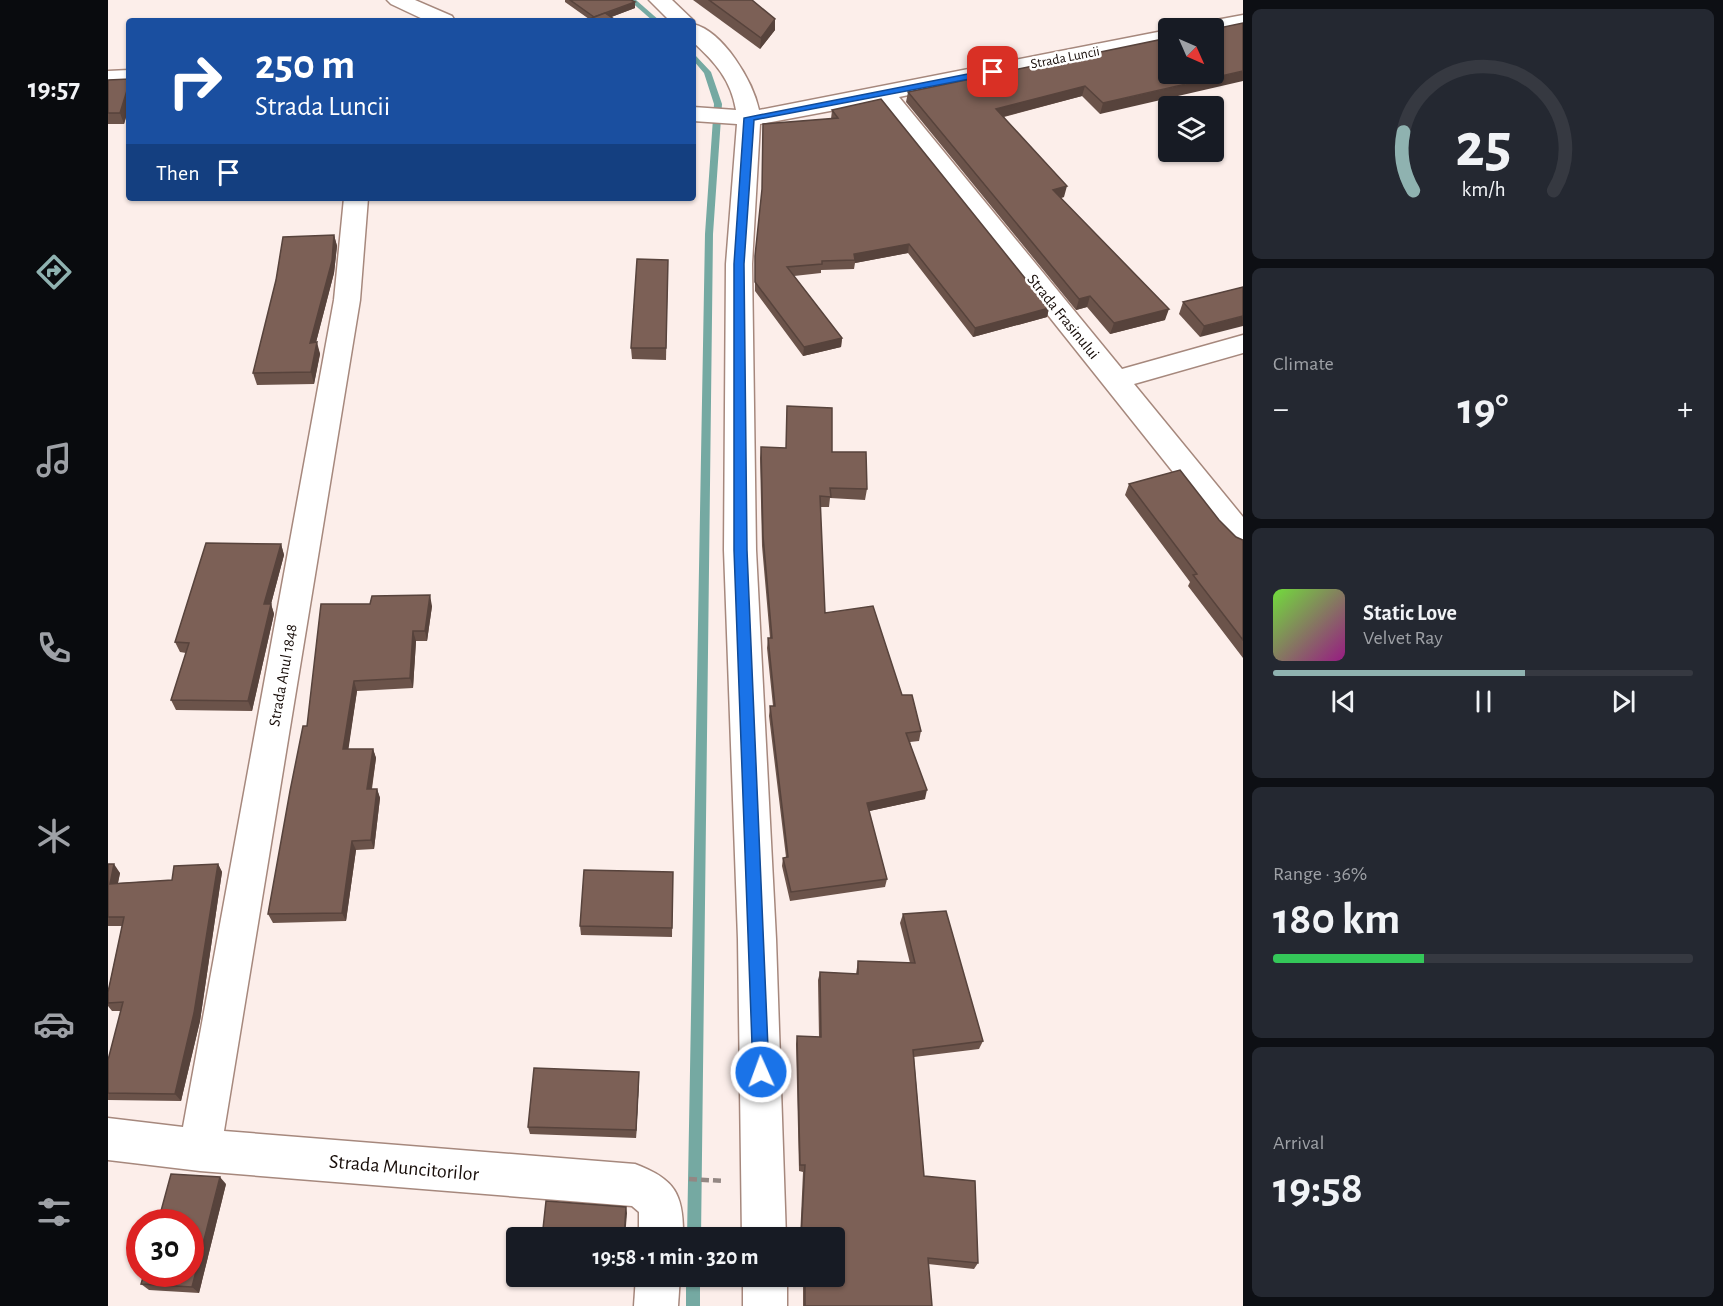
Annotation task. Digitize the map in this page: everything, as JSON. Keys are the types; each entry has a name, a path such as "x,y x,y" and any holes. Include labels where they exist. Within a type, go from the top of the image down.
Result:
{"street":[{"path":"398,0 437,18"},
{"path":"660,0 680,18"},
{"path":"1224,25 1243,21"},
{"path":"696,33 720,55 736,75 744,91 739,264 740,550 757,939 764,1227"},
{"name":"Strada Luncii","path":"696,114 742,118 884,94 1158,38"},
{"path":"108,78 126,76"},
{"name":"Strada Frasinului","path":"884,94 1243,538"},
{"name":"Strada Anul 1848","path":"200,1150 348,300 356,201"},
{"path":"1116,380 1243,344"},
{"name":"Strada Muncitorilor","path":"108,1139 200,1150 635,1185 646,1188 660,1206 661,1227"},
{"path":"656,1306 657,1287"},
{"path":"765,1287 765,1306"}],"path":[{"path":"682,1179 727,1181"}],"building":[{"path":"570,0 631,0 635,2 594,17"},
{"path":"709,0 752,0 775,19 761,38"},
{"path":"605,13 612,18 592,18"},
{"path":"1243,23 1243,71 1224,75 1224,27"},
{"path":"1158,40 1158,84 1186,84 1103,103 1085,86 996,109 1067,186 1053,190 1169,309 1114,323 1090,296 1079,299 908,92"},
{"path":"126,79 126,94 120,113 108,113 108,80"},
{"path":"881,99 1049,308 975,328 909,244 854,254 855,260 822,261 822,264 787,267 842,338 804,347 755,282 755,256 762,189 763,124 838,118 832,110"},
{"path":"334,235 332,261 310,343 317,342 311,372 253,373 276,280 283,237"},
{"path":"637,259 668,260 666,348 631,348"},
{"path":"1243,287 1243,316 1204,326 1183,302"},
{"path":"787,406 832,408 832,452 866,452 867,489 830,488 831,497 820,496 825,613 873,606 902,695 912,695 921,731 906,733 927,790 867,803 887,879 791,892 783,858 788,857 770,706 775,706 768,638 772,638 763,536 761,447 786,448"},
{"path":"1180,470 1219,520 1236,537 1243,540 1243,640 1193,575 1197,574 1129,484"},
{"path":"206,543 281,544 264,604 271,604 248,701 171,700 189,643 175,642"},
{"path":"430,595 425,631 413,631 410,678 354,681 343,749 373,749 367,789 377,789 371,840 352,841 342,913 268,914 303,726 307,726 321,604 370,604 372,596"},
{"path":"108,864 114,864 110,884 172,880 174,866 218,864 194,1013 175,1094 108,1093 108,1060 123,1002 108,1003 108,992 124,917 108,917"},
{"path":"584,870 673,872 672,928 580,926"},
{"path":"946,911 983,1041 913,1050 924,1176 975,1181 978,1263 928,1258 932,1306 805,1306 805,1287 845,1287 845,1227 802,1227 805,1165 800,1165 797,1036 821,1037 820,972 858,974 858,961 915,963 903,914"},
{"path":"534,1068 639,1072 636,1130 528,1127"},
{"path":"171,1174 220,1177 204,1240 204,1209 162,1209"},
{"path":"546,1201 626,1207 625,1227 543,1227"}],"waterway":[{"path":"632,0 653,18"},
{"path":"694,1227 709,234 718,104 707,72 696,59"},
{"path":"693,1287 693,1306"}],"route":[{"path":"761,1072 740,550 739,264 749,118 784,114 993,72"}]}
